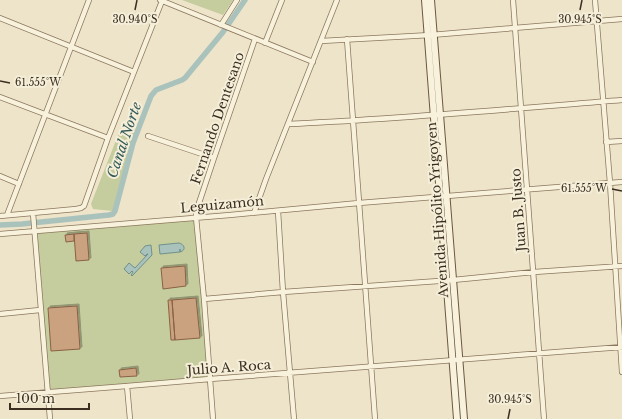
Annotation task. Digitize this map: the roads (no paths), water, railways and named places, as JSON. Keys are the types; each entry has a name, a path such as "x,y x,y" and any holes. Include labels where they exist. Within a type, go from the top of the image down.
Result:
{"street":[{"path":"7,215 89,0"},
{"path":"0,216 81,208 84,206 108,138 161,0 312,62"},
{"path":"221,25 237,0"},
{"path":"265,43 282,0"},
{"path":"254,213 312,62 338,0"},
{"name":"Avenida Hipólito Yrigoyen","path":"425,0 431,35"},
{"name":"Avenida Hipólito Yrigoyen","path":"431,0 431,35 443,197 446,280 464,419"},
{"name":"Juan B. Justo","path":"513,0 544,419"},
{"path":"595,0 610,183 622,372"},
{"path":"0,18 134,72"},
{"path":"321,41 431,35 622,19"},
{"name":"Fernando Dentesano","path":"213,419 196,212 255,39"},
{"path":"347,39 375,419"},
{"path":"0,96 108,138"},
{"path":"288,124 437,115 622,100"},
{"path":"148,136 214,158"},
{"path":"606,142 622,141"},
{"path":"0,176 19,184"},
{"name":"Leguizamón","path":"0,234 622,182"},
{"name":"Avenida Hipólito Yrigoyen","path":"443,197 453,280 456,360 456,419"},
{"path":"278,211 283,292 294,419"},
{"path":"33,213 50,419"},
{"path":"204,299 622,266"},
{"path":"0,314 40,310"},
{"name":"Julio A. Roca","path":"0,396 621,347"},
{"path":"127,386 130,419"}],"water":[{"path":"179,243 184,247 184,250 180,252 160,254 159,245"},
{"path":"151,245 152,255 132,276 132,271 129,274 124,269 129,263 135,268 148,254 145,256 140,252 145,246"}],"waterway":[{"name":"Canal Norte","path":"0,225 113,214 133,143 151,96 156,90 185,78 223,32 245,0"}]}
